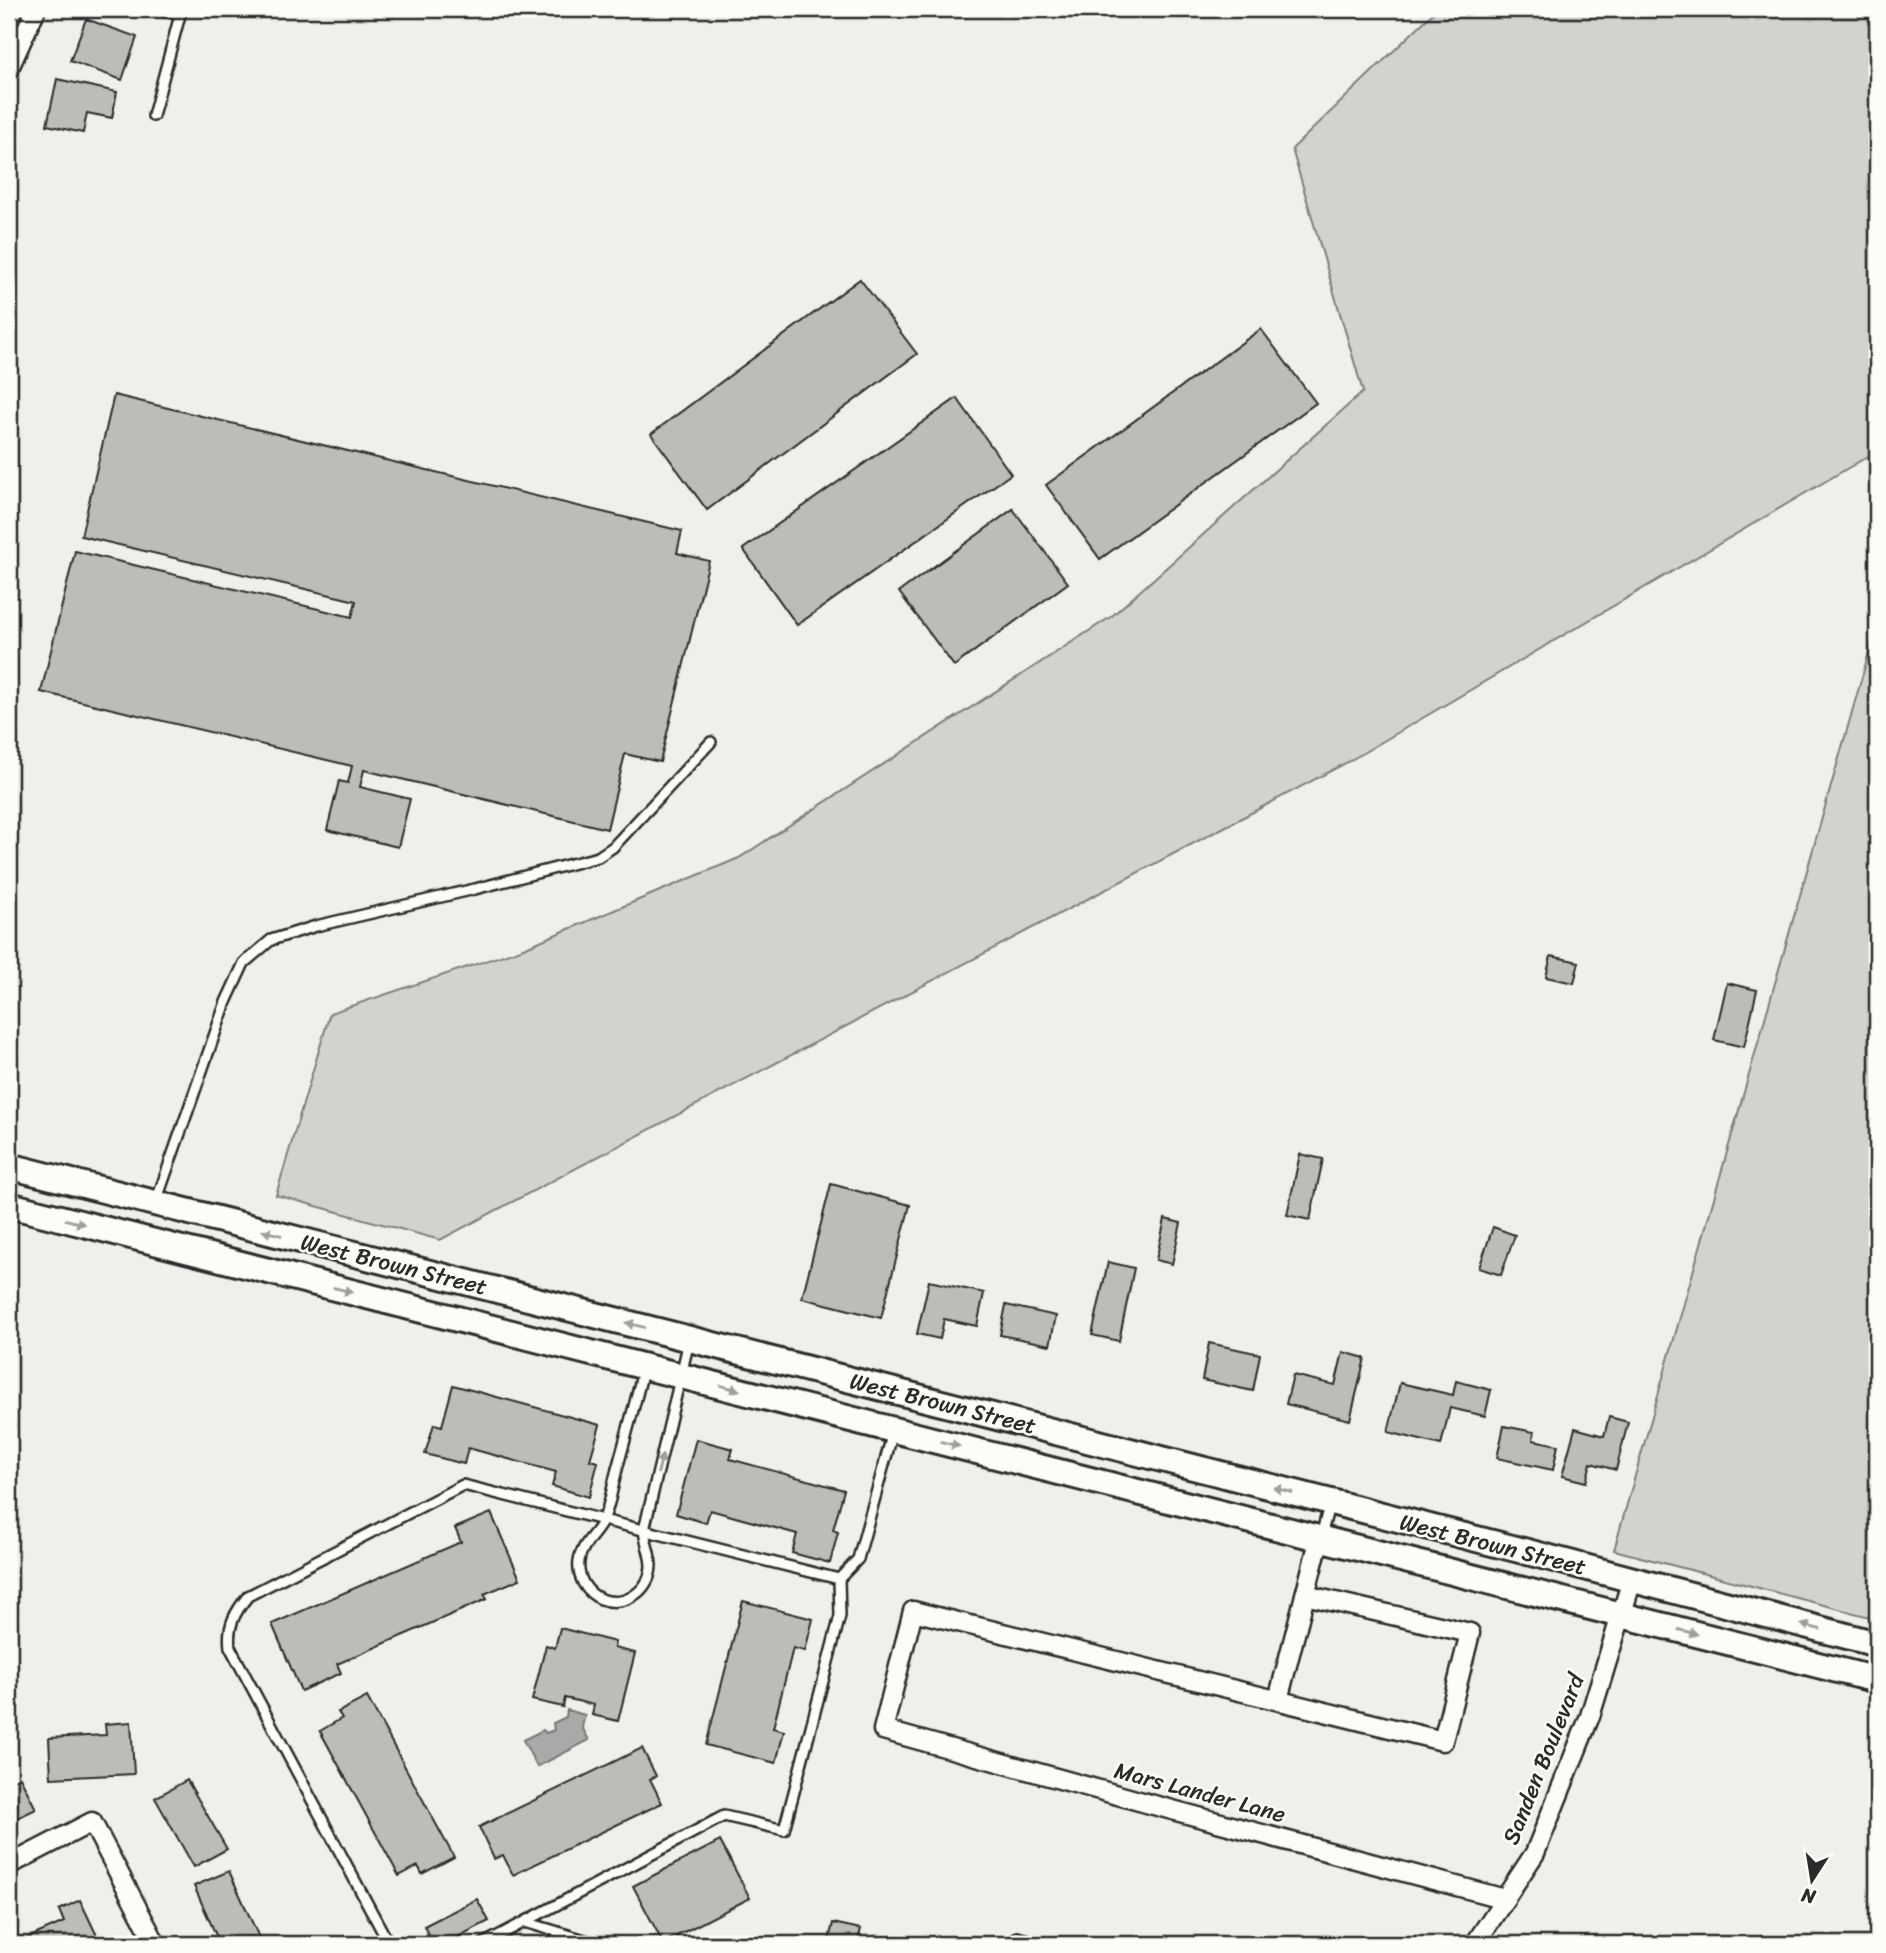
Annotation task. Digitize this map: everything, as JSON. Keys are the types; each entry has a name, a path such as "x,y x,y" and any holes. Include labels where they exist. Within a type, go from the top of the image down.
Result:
{"main road":[{"name":"West Brown Street","path":"9,1166 156,1203 686,1356 894,1430 1877,1680"},
{"path":"145,1240 156,1203"},
{"name":"West Brown Street","path":"9,1205 645,1362"},
{"path":"645,1362 652,1346 686,1356"},
{"name":"West Brown Street","path":"686,1356 766,1372 799,1367 1877,1644"},
{"path":"1030,1465 1041,1428"}],"street":[{"path":"9,68 36,9"},
{"path":"1305,1595 1470,1633 1443,1741 1278,1700 1305,1595 1320,1537"},
{"name":"Sanden Boulevard","path":"1475,1944 1535,1853 1590,1716 1632,1580"},
{"name":"Mars Lander Lane","path":"1278,1700 913,1611 883,1730 1505,1899"},
{"path":"9,1865 92,1822 156,1944"}],"lane":[{"path":"153,116 181,12 158,9"},
{"path":"156,1203 226,1002 243,963 271,940 316,926 598,858 613,847 711,742"},
{"path":"645,1362 603,1520 582,1551 579,1562 579,1573 590,1592 611,1602 633,1597 642,1590 648,1580 651,1569 644,1530 686,1356"},
{"path":"484,1944 724,1816 784,1830 840,1616 839,1579 858,1559 894,1430"},
{"path":"388,1944 230,1647 228,1634 233,1617 248,1596 463,1485 839,1579"},
{"path":"1320,1537 1330,1502"},
{"path":"525,1922 598,1944"},
{"path":"1015,1944 1017,1937 1044,1944"}],"path":[{"path":"1877,1093 1871,1145 1877,1208"}],"shaded area":[{"path":"1437,9 1877,9 1877,451 1346,763 440,1240 276,1195 330,1013 521,949 739,858 1112,616 1363,392 1292,149"},
{"path":"1877,624 1877,1619 1614,1550"},
{"path":"567,1710 585,1715 582,1727 589,1740 537,1767 523,1740 543,1730 546,1733 554,1730 553,1723 566,1717"}],"building":[{"path":"86,19 137,37 122,80 70,61"},
{"path":"57,79 117,92 112,118 87,113 83,133 47,125"},
{"path":"860,279 917,354 707,510 651,434"},
{"path":"1261,329 1316,403 1100,559 1046,485"},
{"path":"114,395 682,531 677,553 709,561 660,762 625,754 607,829 364,770 360,787 410,799 398,847 327,830 339,781 348,783 352,766 41,692 75,551 352,617 356,601 81,536"},
{"path":"957,398 1011,474 797,625 743,549"},
{"path":"1013,509 1068,583 954,666 899,592"},
{"path":"1551,956 1579,962 1574,983 1546,977"},
{"path":"1727,983 1757,990 1744,1047 1714,1040"},
{"path":"1300,1154 1323,1159 1310,1220 1287,1215"},
{"path":"831,1184 910,1205 881,1318 802,1298"},
{"path":"1165,1219 1181,1223 1172,1264 1156,1260"},
{"path":"1493,1227 1515,1235 1501,1275 1479,1268"},
{"path":"1108,1262 1134,1268 1119,1341 1092,1335"},
{"path":"929,1281 984,1293 977,1326 944,1319 940,1339 917,1334"},
{"path":"1006,1305 1056,1316 1050,1345 1000,1335"},
{"path":"1209,1343 1260,1354 1253,1391 1202,1380"},
{"path":"1343,1352 1365,1358 1350,1420 1286,1404 1293,1375 1335,1385"},
{"path":"1456,1381 1491,1390 1485,1416 1450,1408 1441,1445 1388,1432 1400,1383 1453,1395"},
{"path":"453,1385 600,1425 590,1460 598,1462 589,1497 552,1486 556,1472 468,1448 464,1464 425,1454 434,1424 442,1426"},
{"path":"1609,1417 1628,1422 1616,1470 1591,1463 1586,1482 1562,1476 1575,1428 1604,1436"},
{"path":"1504,1426 1534,1432 1533,1440 1558,1445 1553,1470 1497,1458"},
{"path":"696,1439 733,1449 730,1459 844,1490 833,1530 838,1532 830,1563 792,1553 797,1534 710,1510 706,1523 676,1514"},
{"path":"491,1513 520,1579 484,1594 487,1599 337,1664 341,1673 301,1691 272,1624 461,1542 455,1528"},
{"path":"743,1601 813,1619 805,1651 793,1648 773,1728 784,1731 776,1763 706,1745"},
{"path":"560,1628 615,1642 614,1648 635,1653 618,1721 592,1715 594,1705 565,1698 563,1707 532,1700 546,1645 555,1648"},
{"path":"367,1697 454,1857 422,1874 418,1866 399,1876 320,1731 342,1718 338,1712"},
{"path":"131,1722 134,1774 51,1778 49,1738 106,1735 105,1724"},
{"path":"642,1748 656,1776 650,1779 662,1803 513,1875 503,1855 494,1859 479,1827"},
{"path":"20,1777 36,1809 9,1822 9,1782"},
{"path":"187,1780 227,1849 194,1867 155,1798"},
{"path":"720,1841 750,1898 663,1943 633,1886"},
{"path":"229,1871 262,1944 220,1944 194,1886"},
{"path":"477,1899 489,1921 444,1944 433,1944 424,1926"},
{"path":"80,1900 99,1940 90,1944 14,1944 64,1922 59,1910"},
{"path":"833,1923 861,1929 857,1944 828,1944"}]}
